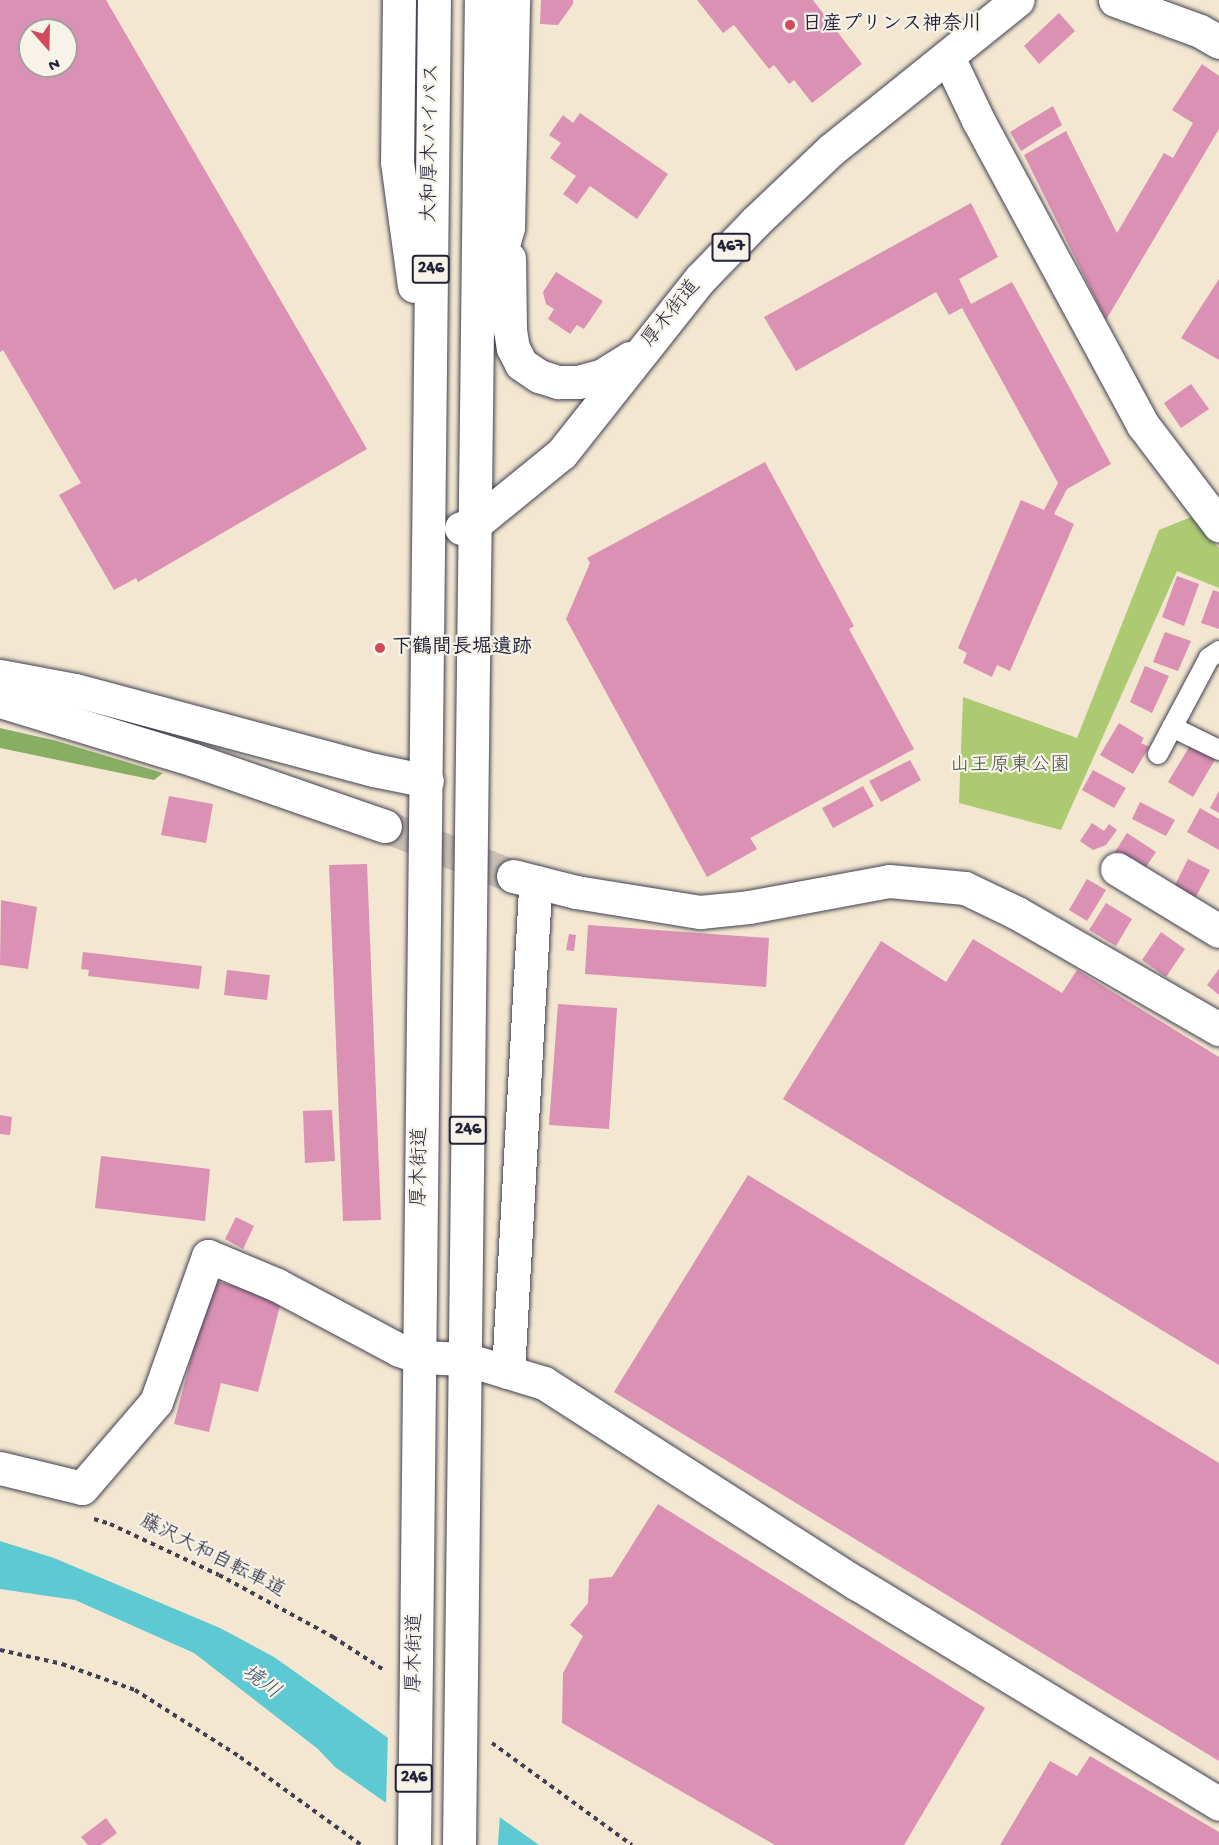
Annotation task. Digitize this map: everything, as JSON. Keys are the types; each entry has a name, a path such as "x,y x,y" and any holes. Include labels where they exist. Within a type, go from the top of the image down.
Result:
{"main road":[{"path":"399,0 398,162 429,404"},
{"name":"大和厚木バイパス","path":"429,538 434,0"},
{"name":"246","path":"478,338 494,276 494,225 481,0"},
{"name":"246","path":"459,1845 472,1737 465,1359 478,338 494,225 513,0"},
{"name":"厚木街道","path":"414,1845 429,538 475,524 562,453 700,279 764,214 832,149 1017,0"},
{"path":"1115,0 1200,31 1219,42"},
{"path":"948,57 978,120 1143,426 1219,525"},
{"path":"494,225 513,348 521,364 539,376 558,382 578,382 601,376 643,349"},
{"name":"246","path":"494,276 510,330"},
{"path":"0,675 75,690 374,770 427,781"},
{"path":"0,701 194,760 385,826"},
{"path":"1117,869 1145,897 1219,931"},
{"path":"508,1372 524,879 643,904 700,912 749,907 889,881 965,888 1017,913 1219,1029"},
{"path":"0,1468 82,1488 156,1402 208,1256 277,1285 399,1350 419,1357 465,1359 544,1383 856,1583 1219,1804"}],"lane":[{"path":"1158,754 1209,658 1219,651"},
{"path":"1172,727 1219,750"}],"path":[{"name":"藤沢大和自転車道","path":"88,1518 110,1524 219,1575 333,1637 388,1673"},
{"path":"0,1650 62,1664 135,1690 240,1757 361,1845"},
{"path":"472,1737 632,1845"}],"green space":[{"name":"山王原東公園","path":"1191,517 1219,548 1219,588 1177,571 1061,830 959,803 963,697 1077,738 1159,530"},
{"path":"0,728 57,741 163,773 154,780 0,748"}],"water":[{"name":"境川","path":"0,1541 54,1558 220,1628 274,1657 539,1845 446,1845 335,1767 318,1749 194,1653 75,1600 0,1589"}],"pier":[{"path":"388,1733 500,1813 498,1845 441,1845 386,1806"}],"building":[{"path":"0,0 106,0 367,449 138,582 136,578 114,590 59,495 81,483 3,350 0,352"},
{"path":"541,0 573,0 573,4 558,25 540,24"},
{"path":"697,0 813,0 862,64 812,103 794,80 789,84 774,65 769,69 734,25 723,33"},
{"path":"1059,13 1075,31 1039,64 1024,46"},
{"path":"1202,64 1219,76 1219,129 1106,320 1024,155 1066,131 1117,233 1164,153 1173,158 1193,123 1172,110"},
{"path":"1053,106 1062,125 1021,151 1010,132"},
{"path":"580,113 668,174 637,219 590,186 577,204 563,194 576,176 550,158 561,143 549,135 563,115 573,123"},
{"path":"971,203 998,257 959,279 971,304 1012,282 1111,464 1067,489 1054,514 1074,524 1010,671 997,665 992,677 963,663 967,653 958,648 1021,500 1044,510 1058,483 962,308 949,315 936,292 796,371 764,317"},
{"path":"556,272 603,301 584,329 577,325 570,334 548,319 554,309 546,304 543,292"},
{"path":"1219,279 1219,360 1181,338"},
{"path":"1191,384 1209,409 1181,428 1164,403"},
{"path":"765,462 854,626 849,629 914,749 750,838 757,849 707,877 566,619 590,563 587,558"},
{"path":"1177,576 1199,584 1184,626 1162,617"},
{"path":"1213,590 1219,592 1219,629 1201,623"},
{"path":"1165,632 1191,641 1178,671 1153,662"},
{"path":"1145,666 1169,676 1152,713 1130,702"},
{"path":"1119,723 1144,738 1141,743 1149,747 1133,774 1100,755"},
{"path":"1191,744 1216,758 1193,797 1168,782"},
{"path":"910,760 921,780 881,802 869,781"},
{"path":"1093,770 1126,788 1114,808 1082,790"},
{"path":"863,786 874,806 833,828 822,808"},
{"path":"1219,791 1219,813 1210,808"},
{"path":"169,796 213,804 206,843 161,835"},
{"path":"1140,802 1175,820 1166,836 1132,819"},
{"path":"1200,808 1219,819 1219,850 1187,832"},
{"path":"1092,823 1104,831 1109,824 1117,830 1106,845 1093,850 1080,841"},
{"path":"1127,833 1156,852 1146,867 1133,858 1126,868 1111,858"},
{"path":"1188,859 1210,870 1190,908 1174,887"},
{"path":"367,864 381,1220 343,1221 329,865"},
{"path":"1087,879 1106,890 1087,921 1069,910"},
{"path":"1,900 37,907 28,969 0,965"},
{"path":"1106,903 1132,919 1116,946 1089,930"},
{"path":"588,925 769,938 766,987 585,974"},
{"path":"1161,932 1185,949 1166,977 1142,960"},
{"path":"569,934 576,935 574,951 566,950"},
{"path":"973,939 1062,993 1077,970 1219,1057 1219,1365 783,1099 881,941 946,982"},
{"path":"83,952 202,966 199,989 88,976 89,970 81,969"},
{"path":"1219,969 1219,995 1207,985"},
{"path":"227,970 270,975 267,1000 224,995"},
{"path":"558,1004 617,1008 609,1129 549,1125"},
{"path":"332,1110 335,1161 305,1163 303,1111"},
{"path":"0,1115 12,1117 10,1135 0,1134"},
{"path":"101,1156 210,1169 205,1221 95,1208"},
{"path":"748,1175 1219,1463 1219,1761 614,1392"},
{"path":"236,1217 254,1226 243,1249 225,1239"},
{"path":"211,1280 282,1298 258,1392 221,1383 209,1432 174,1424"},
{"path":"658,1504 985,1708 904,1845 775,1845 562,1723 563,1673 583,1636 570,1625 588,1603 589,1579 612,1577"},
{"path":"1090,1756 1219,1832 1219,1845 1000,1845 1050,1761 1077,1776"},
{"path":"106,1818 117,1833 101,1845 88,1845 81,1837"}],"tunnel":[{"path":"385,826 513,876"}],"place":[{"name":"日産プリンス神奈川","path":"790,25"},
{"name":"下鶴間長堀遺跡","path":"380,648"}]}
